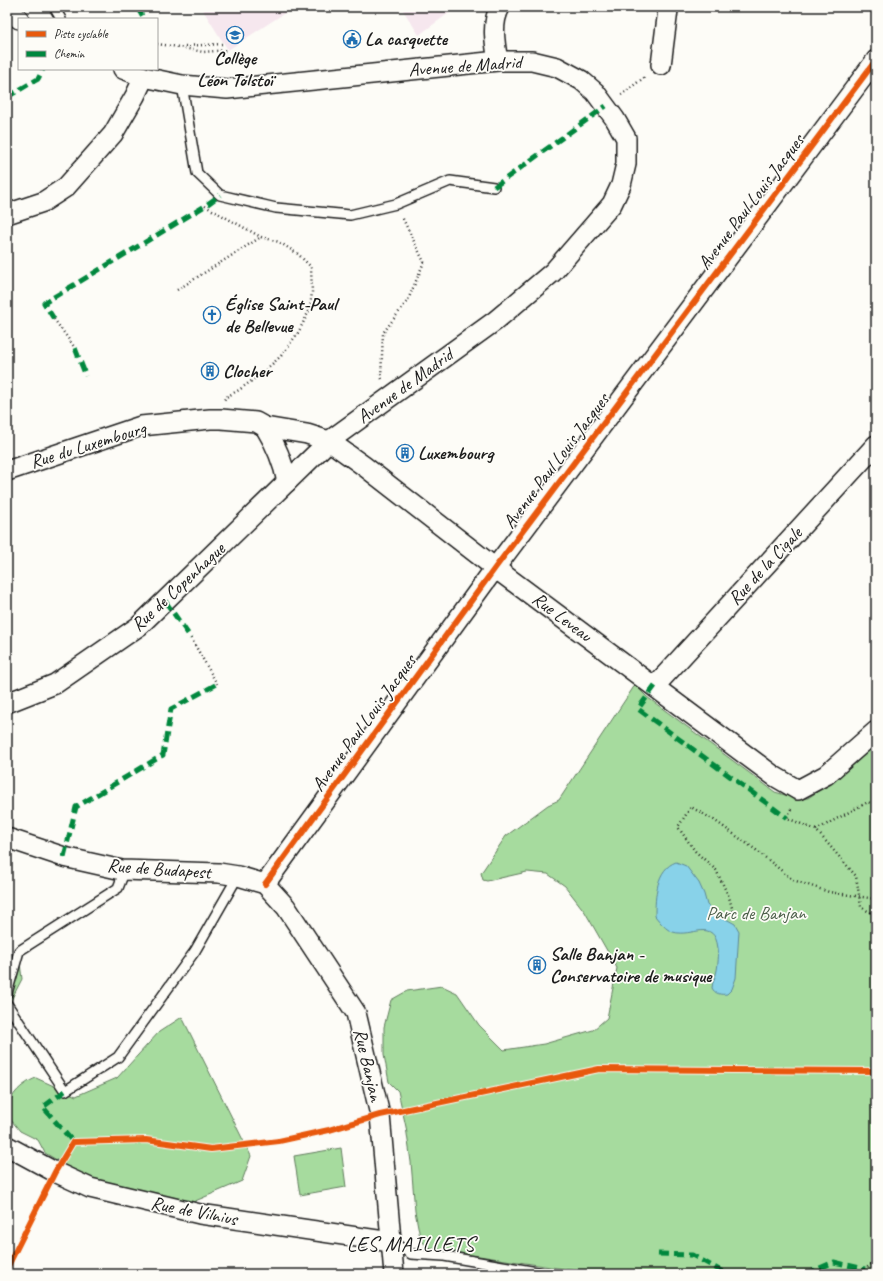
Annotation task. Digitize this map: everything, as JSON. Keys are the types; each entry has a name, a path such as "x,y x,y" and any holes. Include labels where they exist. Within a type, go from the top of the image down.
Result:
{"street":[{"path":"498,61 494,41 496,14 500,7"},
{"path":"661,65 668,10 665,7"},
{"path":"7,8 18,18"},
{"name":"Avenue Paul Louis Jacques","path":"265,884 495,568 876,60"},
{"name":"Avenue de Madrid","path":"126,70 144,77 182,86 227,89 498,61 532,61 558,67 582,80 595,92 606,106 626,138 626,164 621,185 612,204 553,272 495,322 328,441"},
{"path":"7,214 43,202 66,187 113,134 144,77"},
{"name":"Rue du Luxembourg","path":"7,471 141,426 210,419 256,422 265,427 307,434 328,441"},
{"path":"265,427 284,464 287,482"},
{"name":"Rue Leveau","path":"328,441 364,466 495,568 774,776 798,790"},
{"name":"Rue de Copenhague","path":"7,703 55,684 139,626 328,441"},
{"name":"Rue de la Cigale","path":"655,686 876,445"},
{"path":"798,790 826,775 876,731"},
{"name":"Rue de Budapest","path":"7,838 64,857 125,870 219,873 238,876 265,884"},
{"name":"Rue Banjan","path":"265,884 286,907 356,1013 380,1115 394,1274"},
{"name":"Rue de Vilnius","path":"7,1146 55,1172 90,1188 200,1214 391,1242"}],"lane":[{"path":"54,7 61,18"},
{"path":"182,86 197,173 220,195 276,208 350,215 396,204 450,181 494,187"},
{"path":"7,993 19,951 118,888 125,870"},
{"path":"7,1004 65,1090 118,1057 194,951 238,876"},
{"path":"391,1242 411,1254 444,1256 549,1274"}],"path":[{"path":"158,44 179,46 222,44"},
{"path":"179,46 203,52 228,50"},
{"path":"606,106 661,65"},
{"path":"392,395 381,377 383,333 408,300 424,262 396,204"},
{"path":"205,206 261,237 279,242 298,254 311,267 312,292 310,309 298,333 281,356 261,374 239,390 226,397 210,419"},
{"path":"177,290 261,237"},
{"path":"54,319 75,348"},
{"path":"191,638 217,684"},
{"path":"798,790 787,818 816,830 856,876 861,907 876,916"},
{"path":"816,830 868,802 876,806"},
{"path":"734,915 730,897 716,870 695,851 678,827 691,807 714,820 756,850 793,880 829,892 876,899"},
{"path":"7,1268 55,1172 73,1142 146,1140 211,1149 279,1141 329,1130 380,1115 599,1069 876,1071"},
{"path":"864,1274 865,1269 876,1261"}],"shaded area":[{"name":"Collège Léon Tolstoï","path":"201,7 294,7 228,50"},
{"path":"401,7 457,7 419,35"}],"green space":[{"name":"Parc de Banjan","path":"635,685 647,697 775,792 795,798 808,798 830,783 876,742 876,1274 597,1274 427,1248 420,1237 415,1211 411,1162 406,1127 398,1091 389,1082 384,1055 384,1027 391,1000 407,991 442,986 457,993 479,1025 504,1050 544,1044 593,1030 607,1018 617,968 585,912 565,886 548,874 527,872 487,881 483,880 481,873 506,836 548,805 559,800"},
{"path":"7,957 20,963 22,979 7,1008"},
{"path":"182,1017 251,1156 242,1181 193,1202 92,1181 45,1153 38,1140 20,1131 7,1115 9,1102 12,1097 25,1084 36,1078 76,1096 117,1078 159,1032"},
{"path":"341,1148 346,1187 300,1195 294,1156"}],"water":[{"path":"676,862 686,866 699,883 707,905 715,913 735,924 739,931 736,978 732,989 727,994 718,994 712,988 717,970 718,948 716,939 712,933 707,931 687,933 673,932 666,928 655,916 655,901 658,884 664,871"}],"marked path":[{"path":"137,7 143,18"},
{"path":"7,97 38,79 42,70"},
{"path":"494,187 606,106"},
{"path":"54,319 44,303 205,206 220,195"},
{"path":"75,348 86,376"},
{"path":"165,601 191,638"},
{"path":"64,857 76,807 163,755 171,709 217,684"},
{"path":"655,686 638,709 787,818"},
{"path":"65,1091 43,1107 73,1142"},
{"path":"658,1254 692,1255 729,1274"},
{"path":"806,1274 834,1262 865,1269"}],"cycle path":[{"path":"265,884 495,568 876,60"},
{"path":"7,1268 55,1172 73,1142 146,1140 211,1149 279,1141 329,1130 380,1115 599,1069 876,1071"}],"place":[{"name":"Collège Léon Tolstoï","path":"235,35"},
{"name":"La casquette","path":"352,39"},
{"name":"Église Saint-Paul de Bellevue","path":"212,315"},
{"name":"Clocher","path":"210,371"},
{"name":"Luxembourg","path":"405,453"},
{"name":"Salle Banjan - Conservatoire de musique","path":"537,965"}],"district":[{"name":"LES MAILLETS","path":"411,1244"}]}
